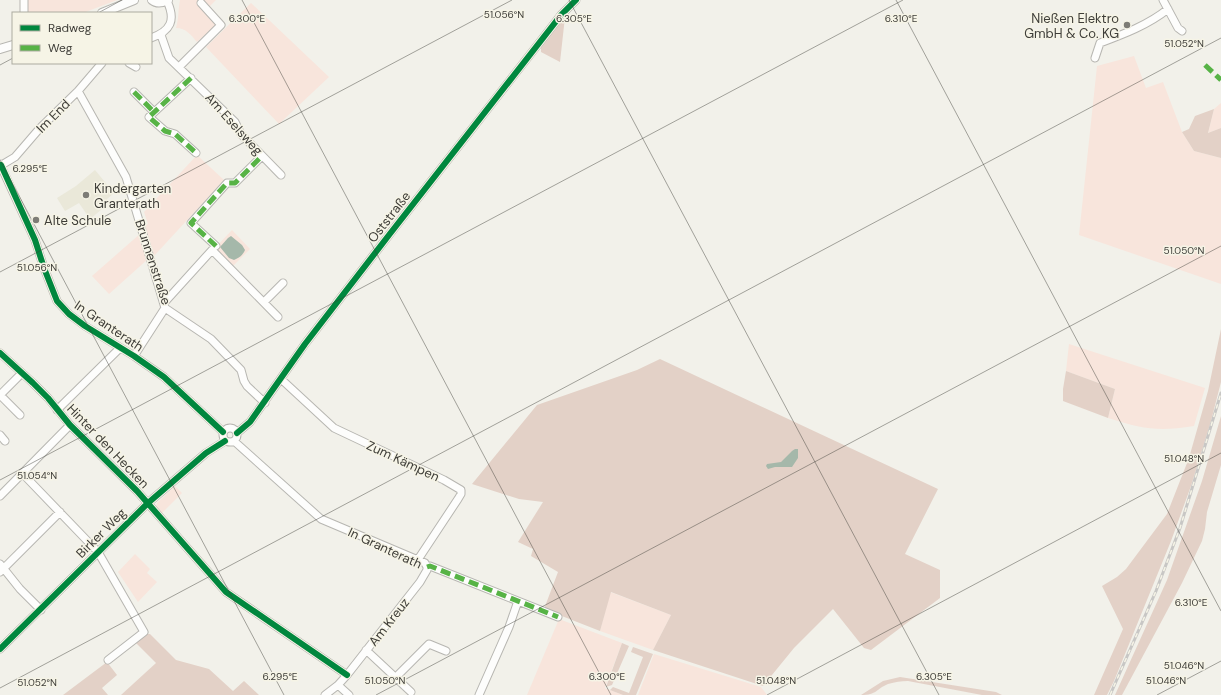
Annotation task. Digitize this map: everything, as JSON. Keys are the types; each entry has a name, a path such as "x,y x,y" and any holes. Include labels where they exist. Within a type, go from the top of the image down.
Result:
{"street":[{"path":"24,0 24,12"},
{"path":"104,12 134,0"},
{"path":"152,0 158,3 168,0 172,14 171,22 165,31 152,38"},
{"name":"Oststraße","path":"237,433 250,422 265,403 281,379 389,235 561,15 576,0"},
{"path":"1163,0 1178,28 1182,31"},
{"path":"179,67 221,25 201,3"},
{"path":"1095,58 1096,51 1100,43 1132,31 1156,19 1168,9"},
{"name":"Am Eselsweg","path":"161,34 170,58 235,122 241,134 281,175"},
{"path":"0,49 12,45"},
{"name":"Im End","path":"0,165 15,157 40,128 78,91 101,64"},
{"path":"130,64 136,67"},
{"path":"191,78 149,117 165,131 175,134 196,153"},
{"name":"Brunnenstraße","path":"78,91 126,177 165,305 212,339 241,370 247,386 265,403"},
{"path":"134,92 154,112"},
{"path":"216,246 191,223 227,183 235,182 262,156"},
{"name":"In Granterath","path":"0,165 35,240 49,283 58,301 69,314 85,326 134,356 164,377 223,432"},
{"path":"134,356 165,305 212,250 278,317"},
{"path":"264,302 283,283"},
{"path":"58,410 120,348"},
{"name":"Hinter den Hecken","path":"0,353 48,398 70,425 137,491 226,592 347,675"},
{"path":"20,415 0,395 22,373"},
{"name":"Zum Kämpen","path":"281,379 334,428 444,480 461,490 461,494 458,499 417,560"},
{"path":"0,496 70,425"},
{"path":"230,428 234,429 237,433 237,437 234,441 230,442 225,441 222,436 226,429 230,428"},
{"name":"Birker Weg","path":"0,649 148,503 206,453 225,441"},
{"name":"In Granterath","path":"234,441 321,519 425,563 427,567 430,566 558,617"},
{"path":"22,473 98,552"},
{"path":"41,610 1,568 60,512"},
{"name":"Birker Weg","path":"98,552 144,632 108,660"},
{"name":"Am Kreuz","path":"325,695 338,685 347,675 420,582 427,567"},
{"path":"479,695 509,627 518,601"},
{"path":"396,676 428,644 446,650"},
{"path":"366,650 396,676 411,692"},
{"path":"338,685 349,695"}],"shaded area":[{"path":"26,0 117,0 86,12 26,12"},
{"path":"180,0 216,0 208,8 216,25 197,42 190,34 180,28 176,28"},
{"path":"251,3 329,77 279,124 206,47"},
{"path":"565,17 560,62 541,52 541,46"},
{"path":"1134,56 1146,88 1163,82 1182,132 1194,151 1221,158 1221,284 1079,235 1097,66"},
{"path":"1221,103 1221,128 1208,133 1214,109"},
{"path":"1214,109 1208,133 1221,128 1221,158 1194,151 1182,132 1189,129 1195,116"},
{"path":"197,155 224,180 154,256 144,225 148,224 144,212"},
{"name":"Kindergarten Granterath","path":"95,170 114,193 107,199 107,205 90,219 79,203 65,211 57,198 76,186"},
{"path":"232,230 250,249 233,266 215,248"},
{"path":"141,233 148,259 109,294 92,276"},
{"path":"231,236 242,245 245,250 241,256 234,260 229,258 220,247"},
{"path":"1221,329 1221,382 1211,421 1191,486 1171,541 1114,681 1107,695 1094,695 1123,629 1102,586 1117,577 1126,569 1167,514 1189,458 1208,391"},
{"path":"1069,344 1205,388 1194,426 1160,429 1131,425 1108,418 1115,389 1066,371"},
{"path":"660,359 938,489 905,554 940,570 940,598 871,650 864,648 833,609 794,648 763,686 653,650 671,615 611,592 600,631 544,609 558,572 531,556 533,549 518,542 543,502 519,499 472,484 537,405 637,370"},
{"path":"1066,371 1115,389 1108,418 1063,401"},
{"path":"1221,416 1221,465 1207,512 1202,541 1182,583 1122,695 1115,695 1167,580 1202,481"},
{"path":"795,449 798,449 798,458 792,467 775,467 768,469 766,466 767,464 781,462"},
{"path":"175,486 182,493 161,514 156,507 157,503"},
{"path":"135,554 150,569 147,573 157,582 138,602 118,572"},
{"path":"610,592 671,615 653,650 600,631"},
{"path":"559,619 622,643 605,688 623,695 527,695"},
{"path":"144,634 150,634 176,660 209,669 233,691 244,681 259,695 121,695 156,663 134,641"},
{"path":"622,643 629,646 612,685 606,687"},
{"path":"633,647 653,654 636,695 623,695 610,690 613,687 629,693 643,657 631,652"},
{"path":"654,654 761,687 767,695 638,695"},
{"path":"107,662 117,675 102,688 108,695 63,695"},
{"path":"900,677 996,692 1002,695 982,695 908,681 888,684 873,693 861,695 883,681"}],"railway":[{"path":"1110,695 1156,591 1180,528 1221,393"}],"marked path":[{"path":"1205,65 1221,80"},
{"path":"191,78 149,117 165,131 175,134 196,153"},
{"path":"134,92 154,112"},
{"path":"216,246 191,223 227,183 235,183 262,156"},
{"path":"427,567 430,566 558,617"}],"cycle path":[{"path":"237,433 250,422 305,344 389,235 561,15 576,0"},
{"path":"0,166 1,165 35,240 57,301 69,314 85,326 134,356 164,377 223,432"},
{"path":"0,353 48,398 70,425 137,491 226,592 347,675"},
{"path":"0,649 148,503 206,453 225,441"}],"place":[{"name":"Nießen Elektro GmbH & Co. KG","path":"1127,25"},
{"name":"Kindergarten Granterath","path":"86,195"},
{"name":"Alte Schule","path":"36,220"}]}
